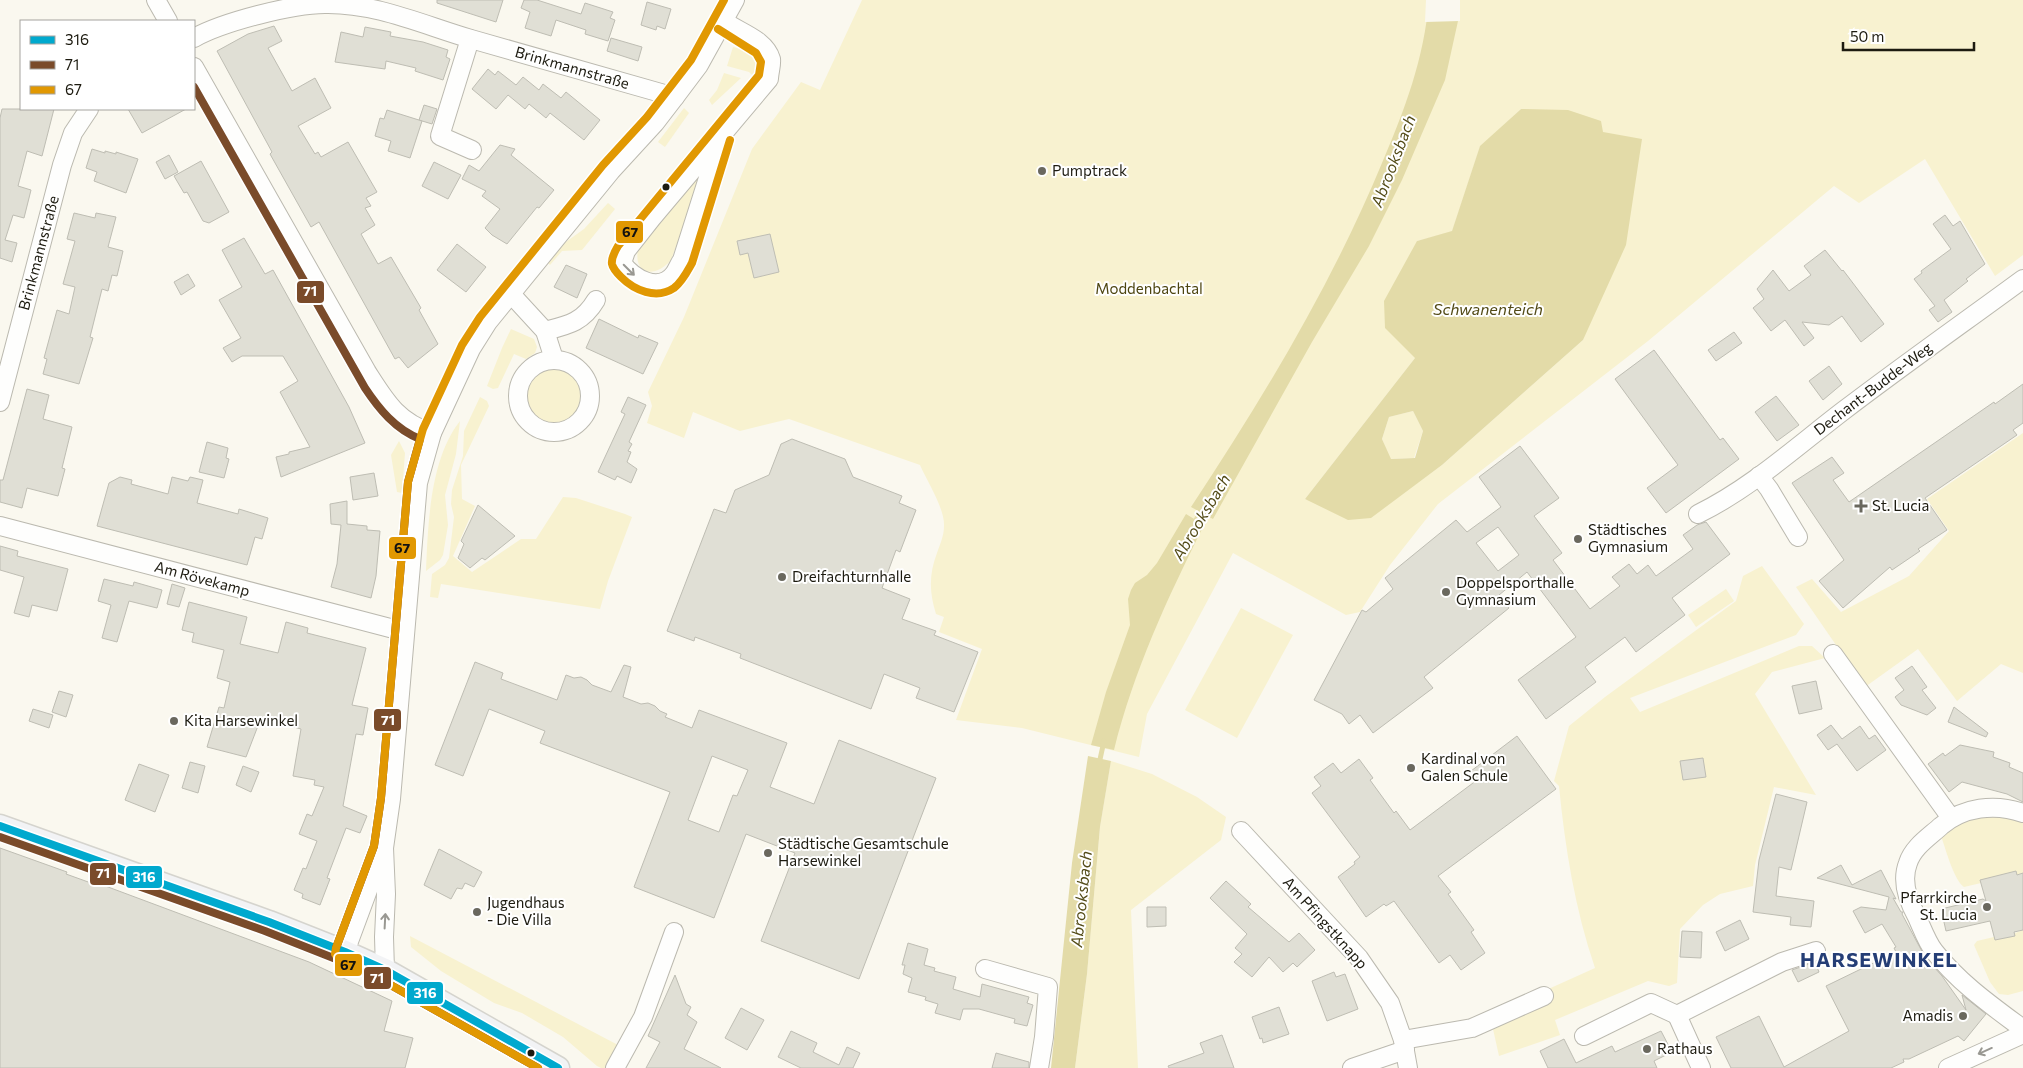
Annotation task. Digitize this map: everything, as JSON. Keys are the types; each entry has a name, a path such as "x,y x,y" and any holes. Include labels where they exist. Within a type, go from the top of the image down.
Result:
{"main road":[{"path":"0,826 269,922 345,952 385,970 558,1068"}],"street":[{"path":"156,0 167,20"},
{"path":"385,970 386,894 384,848 391,799 418,483 432,433 471,349 488,322 611,171 655,123 675,97 699,65 735,0"},
{"name":"Brinkmannstraße","path":"195,37 202,33 247,19 302,6 325,4 352,5 382,11 470,39 675,97"},
{"path":"720,136 682,260 673,275 663,283 644,282 629,272 622,263 626,251 720,136 769,79 771,59 759,41 736,31 724,22"},
{"path":"470,39 440,136 472,150"},
{"path":"195,70 371,379 390,407 403,419 418,429 432,433"},
{"name":"Brinkmannstraße","path":"0,402 62,165 73,133 88,110"},
{"name":"Dechant-Budde-Weg","path":"1698,514 1724,501 1759,476 1863,396 2023,278"},
{"path":"511,294 545,331 554,359"},
{"path":"545,331 570,325 588,313 596,300"},
{"path":"554,359 576,366 590,385 590,394 588,410 580,423 568,430 553,433 539,429 526,420 519,407 518,388 525,372 540,361 554,359"},
{"path":"1759,476 1798,537"},
{"name":"Am Rövekamp","path":"0,526 390,628 404,630"},
{"path":"1833,654 1951,818"},
{"path":"2023,813 2015,810 1987,808 1970,810 1951,818 1912,854 1906,871 1907,895 1933,950 1972,990 2023,1029"},
{"name":"Am Pfingstknapp","path":"1241,831 1359,958 1390,1003 1404,1045 1408,1068"},
{"path":"345,952 384,848"},
{"path":"615,1068 643,1017 674,932"},
{"path":"1676,1015 1782,962 1816,951"},
{"path":"986,969 1048,987 1044,1037 1039,1068"},
{"path":"1352,1068 1404,1045 1472,1028 1544,996"},
{"path":"1584,1036 1651,1003 1676,1015 1701,1068"},
{"path":"1948,1068 2023,1034"}],"green space":[{"name":"Moddenbachtal","path":"862,0 2023,0 2023,255 1995,276 1925,159 1859,203 1834,186 1648,341 1438,504 1390,565 1360,612 1346,615 1233,553 1147,714 1139,757 1022,728 956,720 982,649 939,632 944,617 936,614 931,583 932,568 942,540 944,519 939,503 920,465 789,419 740,431 693,412 684,438 647,423 652,406 648,392 684,317 752,149 801,82 820,90","holes":["1521,109 1603,132 1583,340 1442,465 1371,517 1305,499 1415,358 1417,241 1452,232 1480,147"]},
{"path":"733,47 745,51 753,57 756,66 755,78 749,72 727,66"},
{"path":"724,73 741,78 712,105 709,100 717,90"},
{"path":"684,108 689,113 665,147 658,142"},
{"path":"708,161 671,260 659,270 653,272 642,269 637,258 638,249"},
{"path":"608,203 615,209 582,250 562,251 550,265 548,263 563,244 584,229"},
{"path":"511,329 534,339 537,347 535,353 526,359 514,354 498,388 493,389 487,386"},
{"path":"554,367 565,369 578,380 583,396 581,407 570,420 554,425 543,423 530,412 525,396 527,385 538,372"},
{"path":"480,397 487,401 489,406 461,465 462,499 475,506 453,556 472,572 521,539 536,539 563,497 576,498 625,514 632,517 608,581 600,609 441,584 438,598 430,597 432,574 445,565 449,558 454,517 451,504 452,490 463,456 464,431"},
{"path":"1413,411 1423,431 1414,458 1390,459 1382,439 1389,417"},
{"path":"460,421 456,454 445,495 448,525 443,555 440,560 426,571 432,493 442,454 450,436"},
{"path":"2023,433 2023,673 2001,664 1957,701 1918,649 1865,687 1796,587 1812,579 1841,612 1909,576 1949,531 1927,499"},
{"path":"399,441 405,453 402,493 397,492 391,455"},
{"path":"1762,566 1804,624 1796,635 1630,698 1640,712 1799,646 1812,646 1825,658 1772,672 1755,694 1816,795 1774,787 1755,865 1753,886 1720,894 1703,905 1680,929 1677,983 1669,986 1648,981 1555,1020 1560,1035 1499,1056 1493,1029 1429,1043 1595,968 1572,878 1559,786 1554,781 1569,726 1605,697 1736,601 1743,576"},
{"path":"1726,589 1734,601 1696,627 1688,615"},
{"path":"1241,608 1293,635 1237,738 1185,710"},
{"path":"1111,761 1152,774 1197,797 1226,817 1221,840 1131,910 1138,1068 1075,1068 1087,974 1100,827"},
{"path":"1981,815 2023,819 2023,873 2017,875 2016,871 1983,882 1982,879 1980,880 1981,883 1964,887 1956,877 1940,833 1958,822"},
{"path":"2023,930 2023,991 2008,995 1999,994 1990,982 1974,945 1977,941 1994,937 1997,940"},
{"path":"410,936 620,1046 609,1068 597,1066 563,1037 522,1013 494,1003 441,971 411,947"}],"water":[{"path":"1429,0 1458,0 1458,21 1445,80 1402,180 1369,246 1312,342 1213,519 1191,507 1295,339 1319,296 1362,208 1406,103 1423,43"},
{"name":"Schwanenteich","path":"1521,109 1568,110 1601,121 1603,132 1642,139 1626,245 1583,340 1442,465 1371,518 1348,520 1305,499 1415,358 1385,328 1384,301 1417,241 1452,231 1480,146","holes":["1413,411 1423,431 1415,458 1391,459 1382,439 1389,417"]},
{"path":"1186,514 1204,525 1153,635 1131,692 1114,750 1091,745 1106,692 1130,625 1128,599 1131,590 1135,583 1147,575 1157,563"},
{"path":"1088,756 1111,761 1100,827 1087,974 1075,1068 1051,1068 1072,863"}],"pier":[{"path":"1426,0 1460,0 1460,21 1425,22"}],"building":[{"path":"437,0 503,0 496,22 437,3"},
{"path":"524,0 537,0 581,14 585,3 613,12 610,18 615,20 608,41 585,34 586,30 556,20 551,36 525,28 530,12 521,8"},
{"path":"647,2 671,9 665,29 657,26 656,30 641,25"},
{"path":"274,26 282,41 268,48 292,91 315,78 331,108 298,126 315,154 318,152 321,157 348,142 377,192 366,198 371,206 365,208 375,225 361,234 378,264 391,257 421,308 419,310 438,344 408,368 399,357 395,359 319,222 311,227 270,154 272,152 217,51 248,34"},
{"path":"365,27 391,32 390,36 423,42 448,50 446,57 450,59 443,80 415,71 416,68 386,61 385,69 335,62 341,32 363,37"},
{"path":"611,38 642,47 638,61 607,51"},
{"path":"488,69 495,75 498,71 516,85 523,77 539,90 543,84 561,98 566,92 600,120 584,140 550,113 546,118 529,104 525,109 508,95 496,109 472,89"},
{"path":"424,105 437,109 432,124 419,120"},
{"path":"2,109 54,110 42,156 27,151 18,186 31,190 24,218 13,215 5,240 17,243 12,262 0,258 0,118"},
{"path":"129,110 184,110 142,133"},
{"path":"387,110 422,121 410,158 388,151 391,141 375,136 380,118 384,119"},
{"path":"500,145 515,149 511,155 554,190 539,208 537,207 507,244 492,235 485,228 500,209 482,196 486,191 462,179 469,165 479,171"},
{"path":"92,149 105,153 105,151 116,154 116,152 138,159 126,193 94,181 97,172 86,168"},
{"path":"169,155 178,172 165,179 156,162"},
{"path":"201,161 229,212 209,223 203,221 187,192 184,193 174,176"},
{"path":"434,162 461,175 448,199 422,186"},
{"path":"74,213 95,218 96,213 116,217 108,247 123,251 117,276 112,275 108,291 102,289 90,337 93,338 79,384 43,374 47,359 44,358 57,310 69,314 75,287 63,284 75,241 67,239"},
{"path":"1945,215 1953,226 1960,221 1985,264 1966,279 1968,281 1944,300 1952,312 1938,322 1929,310 1935,306 1914,279 1922,273 1921,271 1951,249 1933,224"},
{"path":"770,234 779,272 754,278 748,253 740,255 737,241"},
{"path":"244,238 265,274 273,270 349,407 365,443 281,477 276,457 310,447 280,392 298,381 283,356 242,356 232,362 223,348 241,338 219,300 242,287 222,250"},
{"path":"457,244 486,267 466,292 437,270"},
{"path":"1825,250 1843,270 1884,324 1861,342 1842,316 1829,325 1802,322 1814,338 1804,346 1785,320 1771,331 1753,308 1764,299 1757,289 1773,270 1789,291 1811,275 1804,266"},
{"path":"566,265 587,274 577,298 554,287"},
{"path":"188,274 195,286 181,295 174,282"},
{"path":"599,319 638,338 639,335 658,343 643,374 586,348"},
{"path":"1734,332 1742,343 1716,361 1708,350"},
{"path":"1654,350 1720,440 1723,438 1739,459 1666,513 1647,488 1678,465 1615,379"},
{"path":"1829,366 1842,384 1823,400 1809,381"},
{"name":"St. Lucia","path":"2023,384 2023,423 2013,430 2017,435 1925,498 1947,530 1918,549 1920,551 1892,570 1890,567 1843,608 1819,581 1844,560 1792,483 1832,457 1844,473 1833,480 1849,502"},
{"path":"27,389 49,395 43,419 72,427 62,468 65,469 58,496 27,488 22,508 0,502 0,480 3,480"},
{"path":"1776,396 1799,425 1777,441 1755,412"},
{"path":"628,397 646,405 629,442 632,444 628,451 631,452 627,462 637,469 631,483 617,476 615,480 598,472 625,414 621,412"},
{"path":"792,439 845,459 853,477 902,496 899,503 916,510 900,552 896,550 882,588 910,599 902,619 936,631 934,635 978,652 954,712 916,698 920,688 884,674 871,709 740,658 741,654 695,637 694,641 667,631 714,509 726,513 735,490 769,475 781,444"},
{"path":"207,442 228,448 226,458 229,459 224,478 199,472"},
{"path":"1520,446 1559,498 1534,516 1562,553 1553,560 1590,609 1620,586 1612,577 1629,564 1637,574 1648,565 1656,576 1693,549 1683,535 1697,525 1706,522 1730,554 1672,598 1685,615 1636,652 1625,637 1585,667 1596,682 1546,719 1518,680 1576,637 1527,572 1499,595 1509,608 1424,677 1433,688 1373,733 1360,715 1349,724 1342,714 1314,700 1362,610 1366,612 1393,589 1385,578 1456,520 1467,532 1501,507 1479,477","holes":["1498,527 1519,555 1498,571 1476,543"]},
{"path":"374,473 378,496 353,500 350,477"},
{"path":"120,477 132,480 131,484 168,494 172,477 188,481 190,477 203,480 197,503 238,514 239,509 268,518 262,539 255,537 247,565 97,526 109,483"},
{"path":"347,501 347,524 367,526 367,530 380,531 376,576 371,598 331,587 337,564 341,525 331,524 330,504"},
{"path":"478,505 515,536 485,560 482,558 470,568 458,558 464,544 461,541"},
{"path":"0,546 18,551 17,556 68,569 57,611 32,605 29,617 14,613 24,577 0,570"},
{"path":"104,579 133,586 134,582 162,590 157,608 129,601 117,642 102,638 111,605 98,601"},
{"path":"172,584 185,588 179,607 167,604"},
{"path":"189,602 247,617 240,644 278,653 286,622 308,628 307,633 366,648 352,705 368,708 363,735 356,734 343,806 367,816 360,833 346,828 327,878 330,879 320,905 302,898 303,894 294,890 303,868 306,869 317,841 299,834 307,814 312,816 324,787 314,785 315,780 293,776 301,729 261,718 246,757 207,747 219,707 224,708 230,682 217,678 224,650 192,642 194,633 182,630"},
{"path":"475,662 503,673 501,679 557,700 566,675 574,678 581,677 592,685 611,692 624,665 631,667 623,697 641,704 648,703 655,706 667,714 665,717 692,728 699,710 787,743 770,787 814,804 839,740 936,778 859,979 761,941 795,853 746,834 714,918 634,887 670,792 540,743 545,731 489,709 463,776 435,765","holes":["712,756 748,770 737,796 733,795 719,832 688,820"]},
{"path":"1912,666 1927,687 1922,690 1936,708 1927,715 1901,705 1895,697 1904,690 1895,678"},
{"path":"1816,681 1822,709 1799,714 1792,686"},
{"path":"59,691 73,695 66,717 52,712"},
{"path":"1954,707 1988,733 1986,737 1948,722"},
{"path":"33,709 53,715 49,728 29,721"},
{"path":"1831,725 1842,739 1860,726 1869,739 1875,735 1886,750 1857,771 1837,744 1828,750 1817,735"},
{"path":"1517,736 1556,789 1438,876 1451,892 1448,894 1474,930 1471,932 1485,953 1461,970 1450,955 1439,963 1394,901 1386,906 1384,904 1366,917 1338,877 1355,864 1354,862 1360,857 1312,793 1321,786 1314,777 1333,763 1341,773 1359,759 1373,778 1370,780 1394,813 1396,811 1410,830 1477,780 1471,771"},
{"path":"1960,745 1994,752 1993,757 2010,763 2009,767 2023,773 2023,802 2007,794 1962,782 1949,792 1928,764 1943,753 1945,756"},
{"path":"1703,758 1706,777 1683,780 1680,761"},
{"path":"190,762 205,766 198,793 182,788"},
{"path":"139,764 169,775 155,812 125,800"},
{"path":"243,766 259,772 251,792 236,785"},
{"path":"1776,794 1807,802 1791,870 1779,867 1776,896 1814,901 1811,927 1790,925 1791,917 1753,912 1759,860"},
{"path":"0,848 67,872 66,874 91,883 92,881 309,962 392,1001 384,1031 413,1038 405,1068 0,1068"},
{"path":"439,849 482,872 474,887 465,883 462,889 457,888 451,899 424,885"},
{"path":"1841,865 1852,885 1881,870 1896,899 1893,898 1901,912 1903,912 1902,914 1925,957 1942,976 1966,1010 1962,995 1986,1014 1964,1041 1958,1036 1909,1059 1903,1059 1904,1062 1891,1068 1731,1068 1716,1037 1759,1016 1784,1067 1849,1031 1826,986 1896,952 1894,948 1896,947 1882,924 1865,933 1853,911 1861,907 1886,910 1889,897 1817,878"},
{"name":"Pfarrkirche St. Lucia","path":"2016,871 2017,875 2023,873 2023,930 2014,932 2015,936 1995,940 1990,921 1946,931 1941,909 1983,899 1986,901 1980,880"},
{"path":"1226,881 1251,904 1248,907 1289,942 1299,933 1315,950 1297,967 1293,963 1283,972 1269,957 1252,977 1234,962 1242,954 1235,948 1247,934 1210,898"},
{"path":"1147,907 1166,907 1166,926 1147,927"},
{"path":"1740,920 1749,939 1725,951 1716,932"},
{"path":"1682,931 1702,932 1701,958 1680,957"},
{"path":"908,943 928,949 924,965 935,968 934,971 956,977 953,989 980,997 982,984 1029,997 1027,1003 1033,1005 1027,1026 1014,1023 1015,1019 979,1009 963,1009 960,1020 935,1013 938,1004 925,1000 926,997 908,992 912,978 903,974 905,965 902,965"},
{"path":"1815,962 1819,972 1798,982 1792,970"},
{"path":"1334,972 1336,977 1345,974 1358,1009 1327,1021 1312,981"},
{"path":"675,975 686,1004 691,1007 687,1015 697,1022 684,1049 721,1068 646,1068 660,1042 648,1036"},
{"path":"1279,1007 1289,1034 1263,1043 1252,1017"},
{"path":"741,1008 764,1020 747,1050 725,1038"},
{"path":"791,1031 817,1043 813,1052 839,1065 847,1047 860,1053 853,1068 801,1068 778,1057"},
{"name":"Rathaus","path":"1661,1031 1672,1052 1654,1061 1657,1068 1548,1068 1540,1051 1564,1039 1576,1063 1612,1046 1615,1052"},
{"path":"1222,1035 1234,1068 1169,1068 1168,1066 1204,1053 1200,1043"},
{"path":"996,1053 1029,1062 1029,1068 992,1068"}],"waterway":[{"name":"Abrooksbach","path":"1192,526 1204,508"},
{"name":"Abrooksbach","path":"1099,764 1104,741"}],"transit line":[{"name":"67","path":"538,1068 380,979 340,961 335,954 374,846 381,798 408,482 423,429 462,345 480,317 603,165 647,117 691,60 724,0"},
{"name":"67","path":"718,29 756,53 761,62 759,75 618,246 612,262 615,271 626,282 646,292 660,293 674,288 684,277 692,263 730,140"},
{"name":"71","path":"195,89 365,388 388,418 403,430 420,439 408,482 381,798 374,846 336,948"},
{"name":"316","path":"0,826 269,922 345,952 385,970 558,1068"},
{"name":"71","path":"0,837 265,931 341,961 380,979 538,1068"}],"place":[{"name":"Pumptrack","path":"1042,171"},
{"name":"St. Lucia","path":"1861,506"},
{"name":"Städtisches Gymnasium","path":"1578,539"},
{"name":"Dreifachturnhalle","path":"782,577"},
{"name":"Doppelsporthalle Gymnasium","path":"1446,592"},
{"name":"Kita Harsewinkel","path":"174,721"},
{"name":"Kardinal von Galen Schule","path":"1411,768"},
{"name":"Städtische Gesamtschule Harsewinkel","path":"768,853"},
{"name":"Pfarrkirche St. Lucia","path":"1987,907"},
{"name":"Jugendhaus - Die Villa","path":"477,912"},
{"name":"Amadis","path":"1963,1016"},
{"name":"Rathaus","path":"1647,1049"}],"district":[{"name":"HARSEWINKEL","path":"1879,960"}]}
